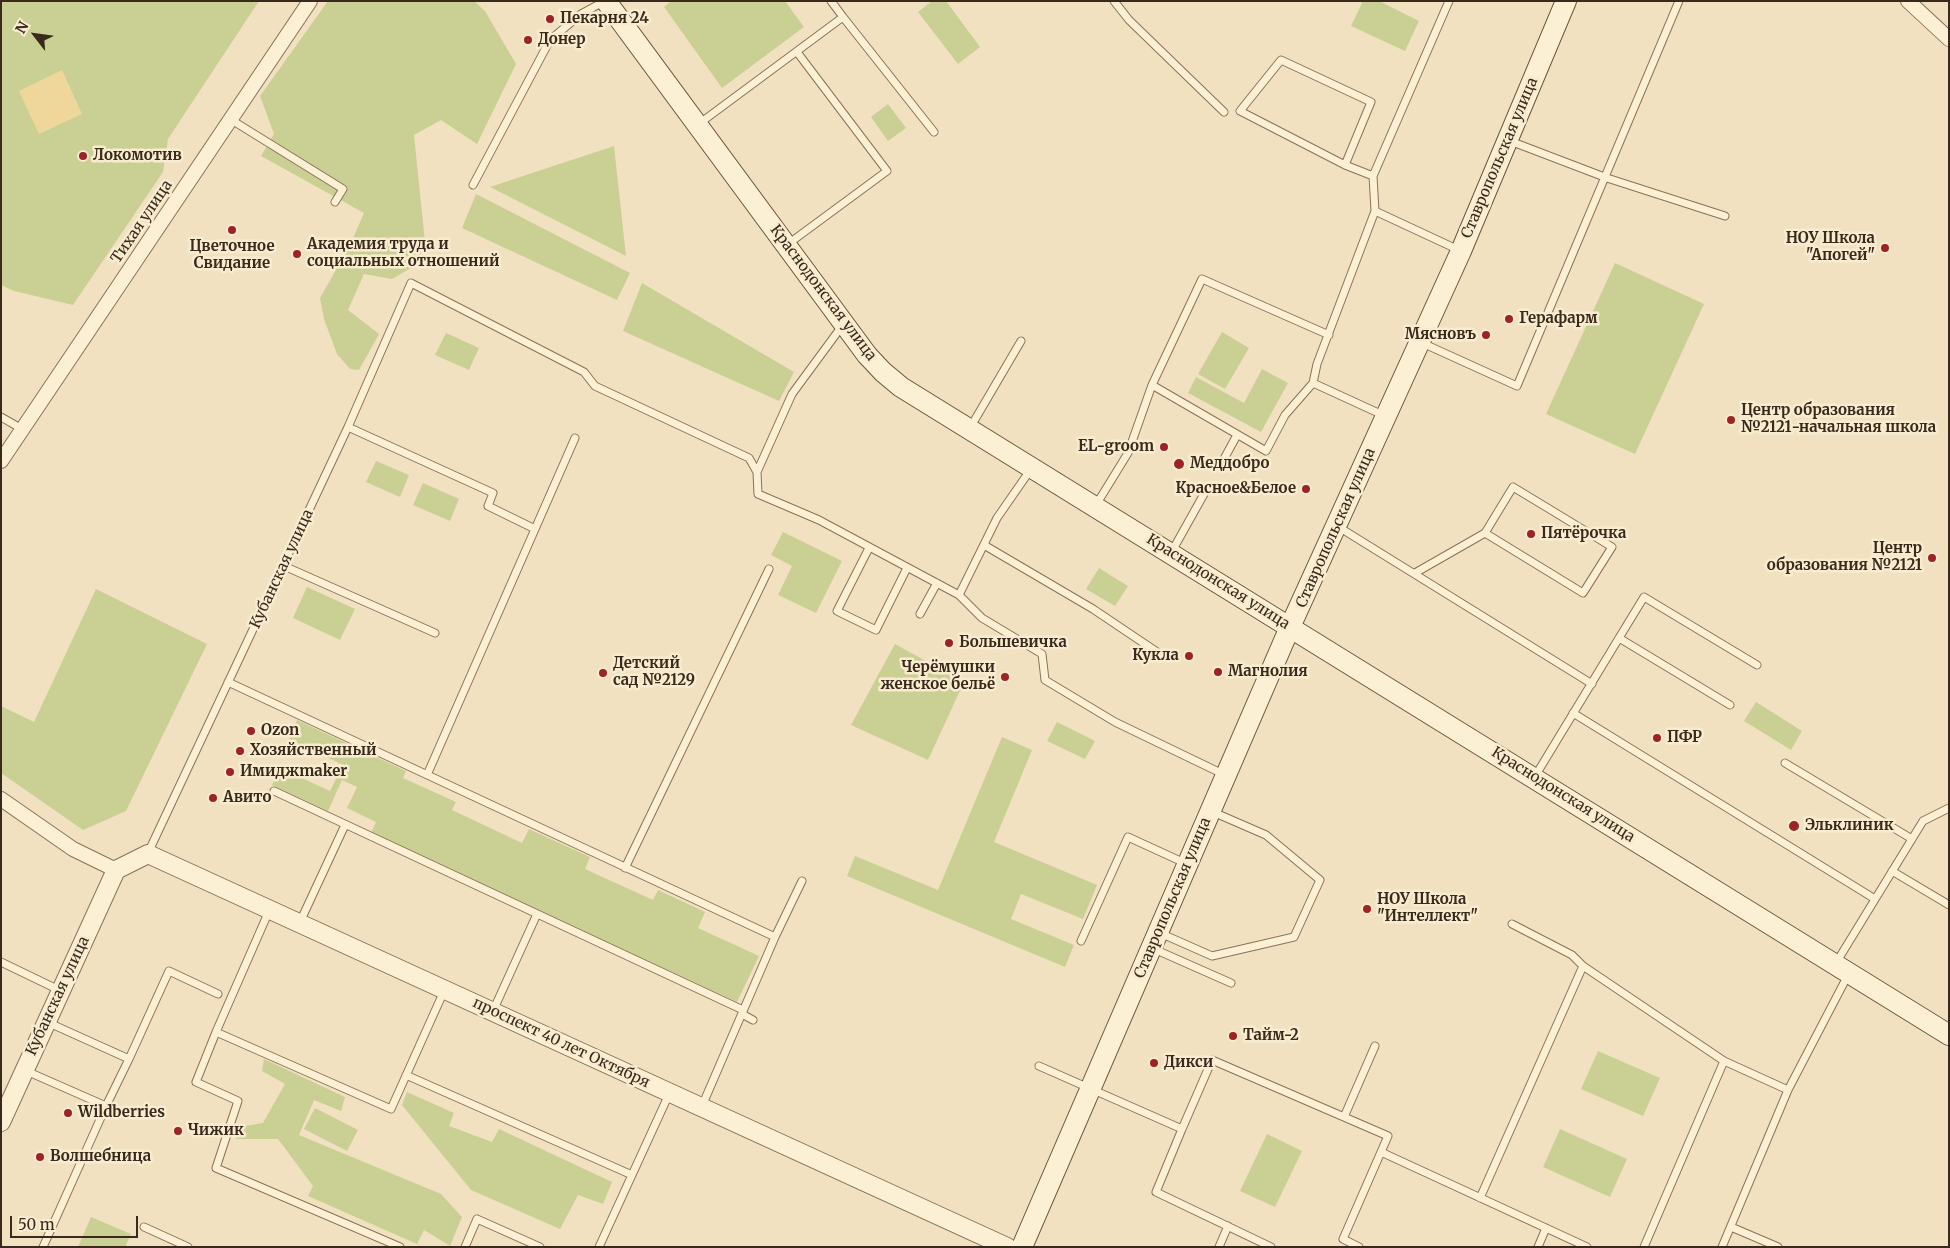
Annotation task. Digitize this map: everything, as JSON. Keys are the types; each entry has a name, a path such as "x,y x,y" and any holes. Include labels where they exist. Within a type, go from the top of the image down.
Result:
{"main road":[{"name":"Краснодонская улица","path":"606,1 844,324 883,372 901,387 1096,505 1949,1034"},
{"name":"Ставропольская улица","path":"1022,1247 1290,627 1461,251 1566,1"}],"street":[{"name":"Тихая улица","path":"1,461 310,1"},
{"path":"1908,1 1949,39"},
{"path":"1,799 73,849 116,870 148,854"},
{"name":"проспект 40 лет Октября","path":"148,854 1007,1247"},
{"name":"Кубанская улица","path":"1,1122 116,870"}],"lane":[{"path":"473,185 550,40 581,14 606,1"},
{"path":"831,1 934,132"},
{"path":"1114,1 1129,20 1224,112"},
{"path":"1152,385 1266,451 1284,415 1312,383 1375,211 1373,176 1449,1"},
{"path":"1420,342 1517,386 1607,178 1680,1"},
{"path":"697,125 843,17"},
{"path":"787,245 887,171 797,52"},
{"path":"1345,165 1371,102 1281,60 1240,111 1345,165 1373,176"},
{"path":"230,119 343,189 335,202"},
{"path":"1507,140 1607,178 1725,216"},
{"path":"1375,211 1461,251"},
{"path":"1096,505 1128,453 1152,385 1202,279 1329,335"},
{"name":"Кубанская улица","path":"148,854 284,566 411,283 584,372 595,386 749,458 756,472"},
{"path":"844,324 792,394 756,472 758,494 819,520 959,595 982,618 1042,654 1045,680 1115,722 1226,775"},
{"path":"970,429 1021,341"},
{"path":"1312,383 1387,416"},
{"path":"1,418 22,429"},
{"path":"348,427 493,493 488,506 536,529"},
{"path":"1224,457 1237,434"},
{"path":"427,775 575,438"},
{"path":"959,595 997,518 1033,467"},
{"path":"1415,573 1485,533 1514,487 1612,547 1583,593 1485,533"},
{"path":"1171,553 1204,494"},
{"path":"1337,526 1592,684"},
{"path":"984,545 1093,609 1157,652"},
{"path":"869,548 837,611 876,630 907,568"},
{"path":"284,566 435,633"},
{"path":"625,868 769,569"},
{"path":"920,614 936,583"},
{"path":"1534,778 1644,597 1757,665"},
{"path":"1619,638 1730,705"},
{"path":"228,682 775,938"},
{"path":"1573,713 1875,899"},
{"path":"1785,763 1912,839"},
{"path":"274,791 742,1012 753,1020"},
{"path":"1722,1247 1788,1090 1875,899 1923,821 1949,808"},
{"path":"1155,940 1212,956 1294,937 1320,880 1266,835 1210,811"},
{"path":"300,923 345,825"},
{"path":"1081,941 1128,837 1188,864"},
{"path":"1892,871 1949,905"},
{"path":"702,1107 742,1012 802,881"},
{"path":"270,910 196,1082 238,1101 216,1168 400,1247"},
{"path":"493,1011 537,914"},
{"path":"1512,924 1572,954 1583,966 1724,1061 1788,1090"},
{"path":"1155,940 1231,983"},
{"path":"1,962 61,991"},
{"path":"1480,1198 1583,966"},
{"path":"43,1247 169,971 218,994"},
{"path":"216,1032 391,1110 445,989"},
{"path":"46,1022 129,1059"},
{"path":"1344,1117 1375,1046"},
{"path":"1271,1247 1156,1192 1212,1060 1388,1136 1342,1239 1359,1247"},
{"path":"1644,1247 1724,1061"},
{"path":"1039,1066 1182,1129"},
{"path":"24,1070 106,1106"},
{"path":"406,1075 632,1175"},
{"path":"599,1247 670,1092"},
{"path":"1381,1152 1587,1247"},
{"path":"465,1247 477,1219 540,1247"},
{"path":"144,1226 188,1247"},
{"path":"1219,1247 1228,1226"},
{"path":"1538,1247 1546,1228"},
{"path":"1731,1228 1778,1247"}],"green space":[{"name":"Локомотив","path":"1,1 259,1 168,139 163,172 73,305 14,291 1,285"},
{"path":"328,1 474,1 485,11 516,64 477,144 441,120 414,135 425,242 416,265 392,279 364,274 348,310 379,334 359,370 350,369 337,354 324,319 320,298 350,245 364,213 261,156 274,134 260,96"},
{"path":"671,1 785,1 804,27 722,88 664,7"},
{"path":"932,1 946,1 980,47 958,64 918,12"},
{"path":"1363,1 1379,1 1419,21 1405,51 1351,26"},
{"path":"888,104 906,128 888,141 871,117"},
{"path":"614,146 626,256 490,187"},
{"path":"476,194 630,273 617,300 462,228"},
{"path":"1615,263 1704,304 1635,454 1546,414"},
{"path":"642,283 794,372 779,401 623,331"},
{"path":"1222,332 1249,348 1225,389 1198,374"},
{"path":"446,333 479,348 469,370 435,355"},
{"path":"1262,369 1288,383 1261,432 1188,393 1196,377 1244,403"},
{"path":"376,461 409,475 400,497 366,482"},
{"path":"423,483 459,499 450,521 413,505"},
{"path":"783,532 842,561 816,613 778,595 792,566 771,555"},
{"path":"1099,568 1128,586 1115,606 1086,589"},
{"path":"307,587 355,609 340,640 293,618"},
{"path":"96,589 207,644 126,811 83,830 1,773 1,706 34,722"},
{"path":"895,644 964,682 928,760 851,725"},
{"path":"1756,702 1802,731 1791,750 1744,721"},
{"path":"297,720 406,771 403,778 456,802 452,810 522,843 529,829 590,857 585,869 653,900 658,890 705,912 698,928 759,956 737,1002 371,833 376,822 347,808 357,787 342,780 328,811 272,785 280,768 330,791 343,765 289,739"},
{"path":"1057,722 1095,741 1085,759 1047,741"},
{"path":"1002,737 1032,750 994,842 1097,885 1083,919 1021,894 1011,919 1074,945 1065,967 847,876 855,856 938,890"},
{"path":"1598,1051 1660,1078 1643,1116 1581,1089"},
{"path":"264,1059 345,1097 341,1111 314,1100 299,1135 441,1194 462,1217 450,1246 424,1230 417,1244 308,1196 313,1186 278,1139 236,1139 239,1127 263,1123 285,1084 262,1071"},
{"path":"407,1092 454,1113 449,1126 492,1142 499,1129 612,1182 603,1204 578,1195 560,1229 471,1190 402,1105"},
{"path":"315,1108 358,1130 347,1151 304,1129"},
{"path":"1560,1129 1627,1159 1610,1197 1543,1167"},
{"path":"1267,1134 1302,1151 1275,1207 1240,1191"},
{"path":"91,1217 131,1234 125,1247 78,1247"}],"sand":[{"path":"62,70 82,114 39,134 19,91"}],"place":[{"name":"Пекарня 24","path":"550,19"},
{"name":"Донер","path":"528,40"},
{"name":"Локомотив","path":"83,156"},
{"name":"Цветочное Свидание","path":"232,230"},
{"name":"НОУ Школа \"Апогей\"","path":"1885,248"},
{"name":"Академия труда и социальных отношений","path":"297,254"},
{"name":"Герафарм","path":"1509,319"},
{"name":"Мясновъ","path":"1486,335"},
{"name":"Центр образования №2121-начальная школа","path":"1731,420"},
{"name":"EL-groom","path":"1164,447"},
{"name":"Меддобро","path":"1179,464"},
{"name":"Красное&Белое","path":"1306,489"},
{"name":"Пятёрочка","path":"1531,534"},
{"name":"Центр образования №2121","path":"1932,558"},
{"name":"Большевичка","path":"949,643"},
{"name":"Кукла","path":"1189,656"},
{"name":"Магнолия","path":"1218,672"},
{"name":"Детский сад №2129","path":"603,673"},
{"name":"Черёмушки женское бельё","path":"1005,677"},
{"name":"Ozon","path":"251,731"},
{"name":"ПФР","path":"1657,738"},
{"name":"Хозяйственный","path":"240,751"},
{"name":"Имиджmaker","path":"230,772"},
{"name":"Авито","path":"213,798"},
{"name":"Эльклиник","path":"1794,826"},
{"name":"НОУ Школа \"Интеллект\"","path":"1367,909"},
{"name":"Тайм-2","path":"1233,1036"},
{"name":"Дикси","path":"1154,1063"},
{"name":"Wildberries","path":"68,1113"},
{"name":"Чижик","path":"178,1131"},
{"name":"Волшебница","path":"40,1157"}]}
